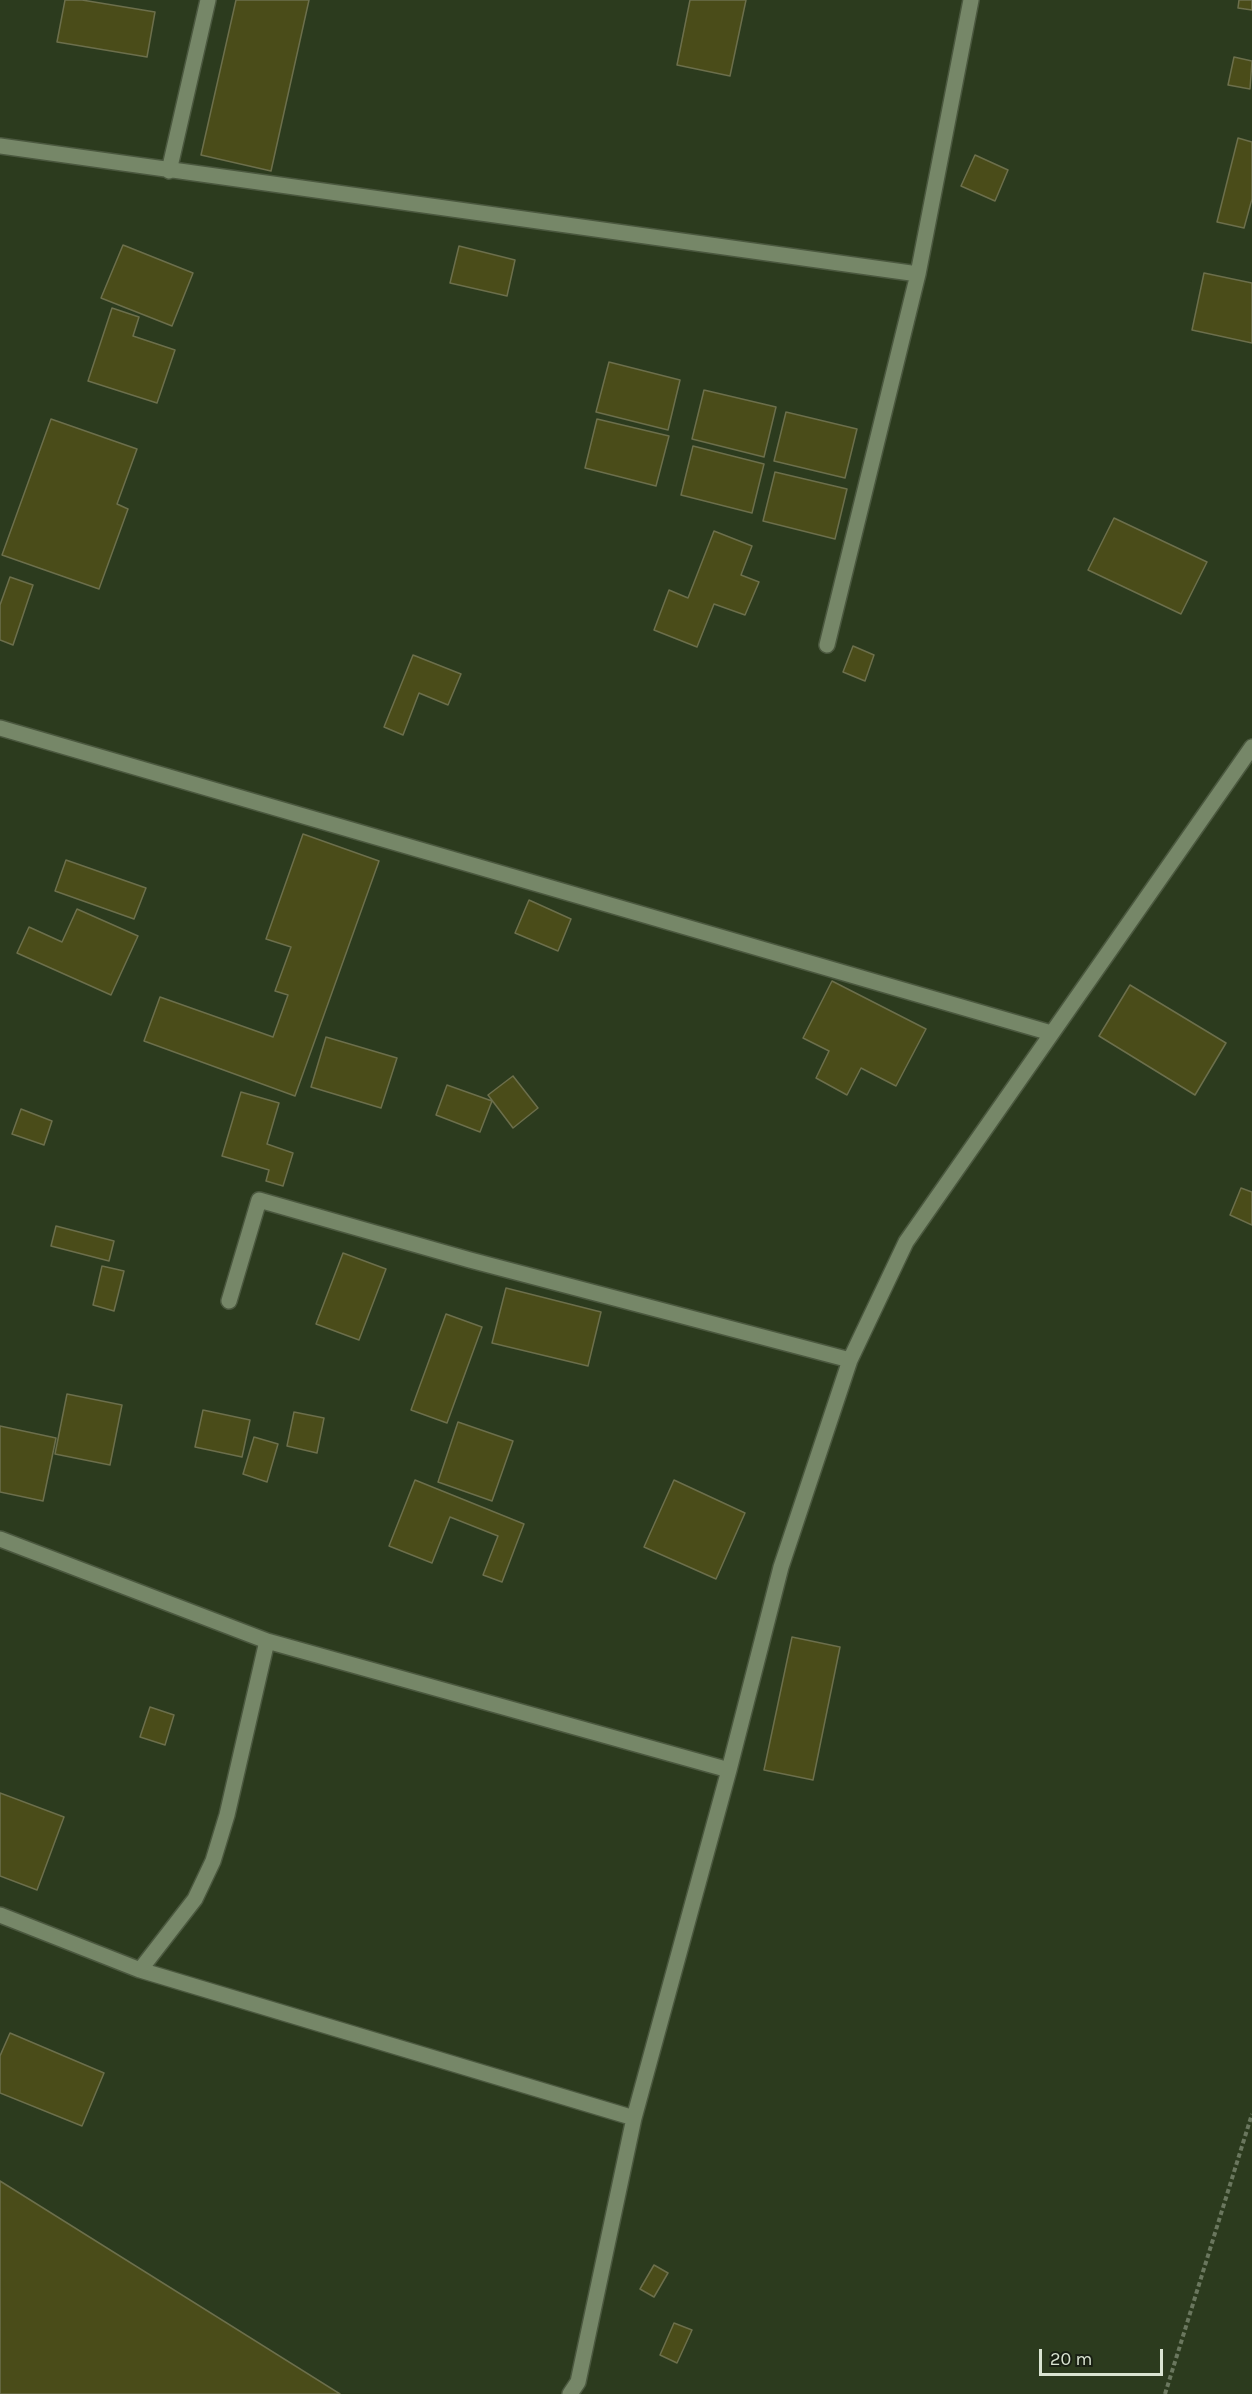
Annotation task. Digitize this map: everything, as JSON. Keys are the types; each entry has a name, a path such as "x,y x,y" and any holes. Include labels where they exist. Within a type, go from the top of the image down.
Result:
{"street":[{"path":"169,171 208,0"},
{"path":"827,645 918,274 971,0"},
{"path":"0,146 918,274"},
{"path":"0,728 1051,1033"},
{"path":"570,2394 578,2382 634,2118 729,1770 781,1567 850,1360 906,1242 1051,1033 1249,756"},
{"path":"229,1301 259,1200 470,1260 850,1360"},
{"path":"0,1539 267,1641 729,1770"},
{"path":"140,1970 195,1899 213,1861 227,1815 267,1641"},
{"path":"0,1915 140,1970 634,2118"}],"path":[{"path":"1165,2394 1252,2114"}],"building":[{"path":"65,0 82,0 155,12 147,57 57,42"},
{"path":"236,0 309,0 271,171 201,155"},
{"path":"690,0 746,0 730,76 677,65"},
{"path":"1239,0 1252,0 1252,10 1238,8"},
{"path":"1234,57 1252,61 1250,89 1228,85"},
{"path":"1238,138 1252,142 1252,199 1244,228 1217,222"},
{"path":"975,155 1008,170 995,201 961,186"},
{"path":"123,245 193,273 172,326 101,298"},
{"path":"459,246 515,260 507,296 450,283"},
{"path":"1204,273 1252,283 1252,343 1192,330"},
{"path":"112,308 139,317 133,336 175,350 157,403 88,381"},
{"path":"609,362 680,380 668,430 596,412"},
{"path":"704,390 776,407 764,457 692,439"},
{"path":"786,412 857,429 845,478 774,461"},
{"path":"51,419 137,449 117,504 128,509 99,589 2,555"},
{"path":"597,419 669,436 656,486 585,468"},
{"path":"693,446 764,464 752,513 681,495"},
{"path":"775,472 847,489 835,539 763,521"},
{"path":"1114,518 1207,562 1181,614 1088,570"},
{"path":"714,531 752,546 741,575 759,582 745,615 714,604 697,647 654,630 669,590 688,598"},
{"path":"10,577 33,585 13,645 0,640 0,605"},
{"path":"853,646 874,655 865,681 843,672"},
{"path":"413,655 461,674 448,705 419,693 403,735 384,727"},
{"path":"303,834 379,861 295,1096 144,1041 160,997 273,1037 288,995 275,991 291,947 266,939"},
{"path":"66,860 146,888 134,919 55,891"},
{"path":"529,900 571,919 558,951 515,933"},
{"path":"77,909 138,936 111,995 17,953 29,927 62,942"},
{"path":"832,981 926,1029 896,1086 861,1068 847,1095 816,1078 829,1051 803,1038"},
{"path":"1130,985 1226,1043 1195,1095 1099,1036"},
{"path":"326,1037 397,1058 381,1108 311,1087"},
{"path":"513,1076 538,1108 513,1128 488,1095"},
{"path":"447,1085 492,1101 480,1132 436,1115"},
{"path":"241,1092 279,1103 267,1144 293,1153 283,1186 266,1181 269,1170 222,1156"},
{"path":"21,1109 52,1121 44,1145 12,1134"},
{"path":"1241,1188 1252,1192 1252,1225 1230,1215"},
{"path":"56,1226 114,1241 109,1261 51,1246"},
{"path":"343,1253 386,1269 359,1340 316,1324"},
{"path":"102,1266 124,1271 114,1311 93,1305"},
{"path":"506,1288 601,1312 588,1366 492,1343"},
{"path":"446,1314 482,1327 447,1423 411,1410"},
{"path":"67,1394 122,1405 110,1465 55,1454"},
{"path":"203,1410 250,1420 242,1457 195,1447"},
{"path":"294,1412 324,1418 317,1453 287,1446"},
{"path":"458,1422 513,1441 492,1501 438,1482"},
{"path":"0,1426 56,1438 43,1501 0,1492"},
{"path":"254,1437 278,1444 267,1482 243,1474"},
{"path":"415,1480 524,1524 502,1582 483,1575 498,1536 450,1517 432,1563 389,1546"},
{"path":"674,1480 745,1513 716,1579 644,1547"},
{"path":"792,1637 840,1647 813,1780 764,1770"},
{"path":"150,1707 174,1715 165,1745 140,1737"},
{"path":"0,1793 64,1817 37,1890 0,1876"},
{"path":"10,2033 104,2073 82,2126 0,2093 0,2056"},
{"path":"0,2181 340,2394 0,2394"},
{"path":"654,2265 668,2273 654,2297 640,2289"},
{"path":"674,2323 692,2330 677,2363 660,2355"}]}
